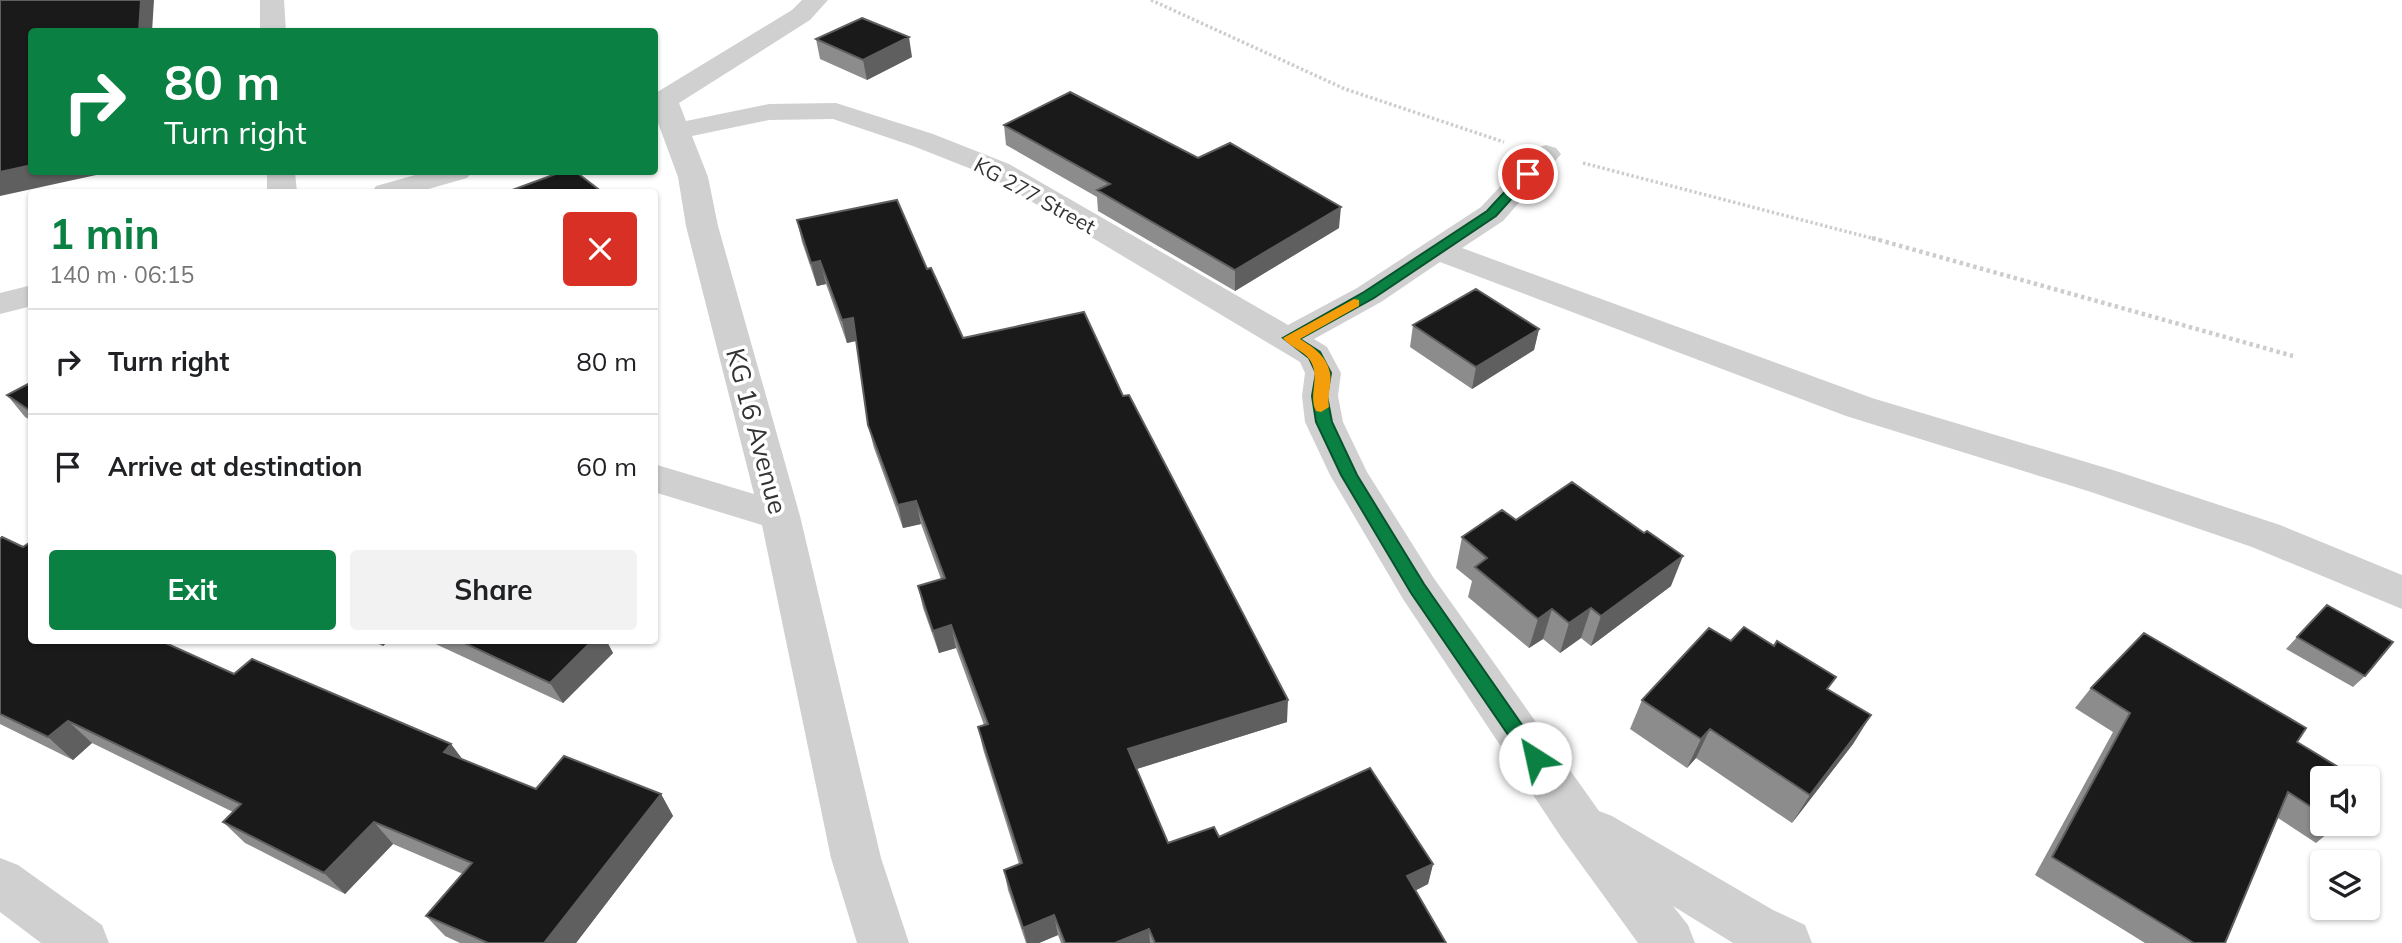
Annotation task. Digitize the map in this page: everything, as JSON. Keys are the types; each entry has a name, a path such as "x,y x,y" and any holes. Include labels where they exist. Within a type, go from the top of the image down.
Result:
{"street":[{"path":"272,0 273,28"},
{"path":"665,112 801,15 816,0"},
{"name":"KG 277 Street","path":"665,112 836,111 923,140 999,170 1315,355 1323,373 1320,396 1324,422 1349,475 1418,588 1578,822 1669,943"},
{"name":"KG 16 Avenue","path":"665,112 693,177 702,226 780,516 856,858 883,943"},
{"path":"1290,338 1369,295 1492,214 1546,153"},
{"path":"398,189 446,175"},
{"path":"1437,250 1859,407 2102,481 2266,536 2402,593"},
{"path":"0,304 28,296"},
{"path":"658,479 780,516"},
{"path":"1578,822 1755,928 1786,943"},
{"path":"0,882 83,943"}],"path":[{"path":"1151,0 1345,89 1476,134 1864,236 2293,356"}],"building":[{"path":"0,0 141,0 139,28 28,28 28,166 0,172"},
{"path":"862,18 909,37 863,60 816,39"},
{"path":"1070,92 1198,158 1230,143 1341,207 1235,270 1097,190 1110,184 1004,125"},
{"path":"553,175 580,175 598,189 515,189"},
{"path":"897,200 927,269 931,268 963,338 1084,312 1123,396 1129,395 1288,700 1128,749 1168,843 1214,827 1219,837 1370,768 1433,864 1407,876 1446,943 1155,943 1149,929 1115,943 1065,943 1054,915 1023,928 1004,870 1022,863 978,727 988,724 951,625 933,631 918,586 945,578 916,501 898,505 868,425 853,318 842,320 820,261 811,263 797,220"},
{"path":"1476,289 1539,329 1476,367 1413,325"},
{"path":"28,384 28,409 7,395"},
{"path":"1572,482 1644,533 1647,531 1683,556 1601,616 1591,608 1569,623 1552,609 1538,619 1475,567 1487,558 1462,537 1502,510 1516,520"},
{"path":"2,537 23,547 28,544 28,644 168,644 234,674 252,659 451,744 444,752 536,789 564,756 661,794 544,943 488,943 426,916 472,863 374,822 324,873 223,822 241,804 68,721 48,737 0,714"},
{"path":"2327,605 2393,642 2365,676 2297,637"},
{"path":"1744,627 1774,646 1777,641 1836,677 1827,689 1871,715 1810,795 1710,729 1701,739 1642,700 1709,628 1731,641"},
{"path":"2144,633 2306,728 2297,742 2337,766 2310,766 2310,806 2288,792 2225,943 2194,943 2052,857 2130,713 2091,688"},
{"path":"467,644 589,644 550,683"}],"slow traffic":[{"path":"1321,407 1323,373 1315,355 1290,338 1354,303"}],"route":[{"path":"1528,174 1492,214 1369,295 1290,338 1315,355 1323,373 1320,396 1324,422 1349,475 1418,588 1535,758"}]}
